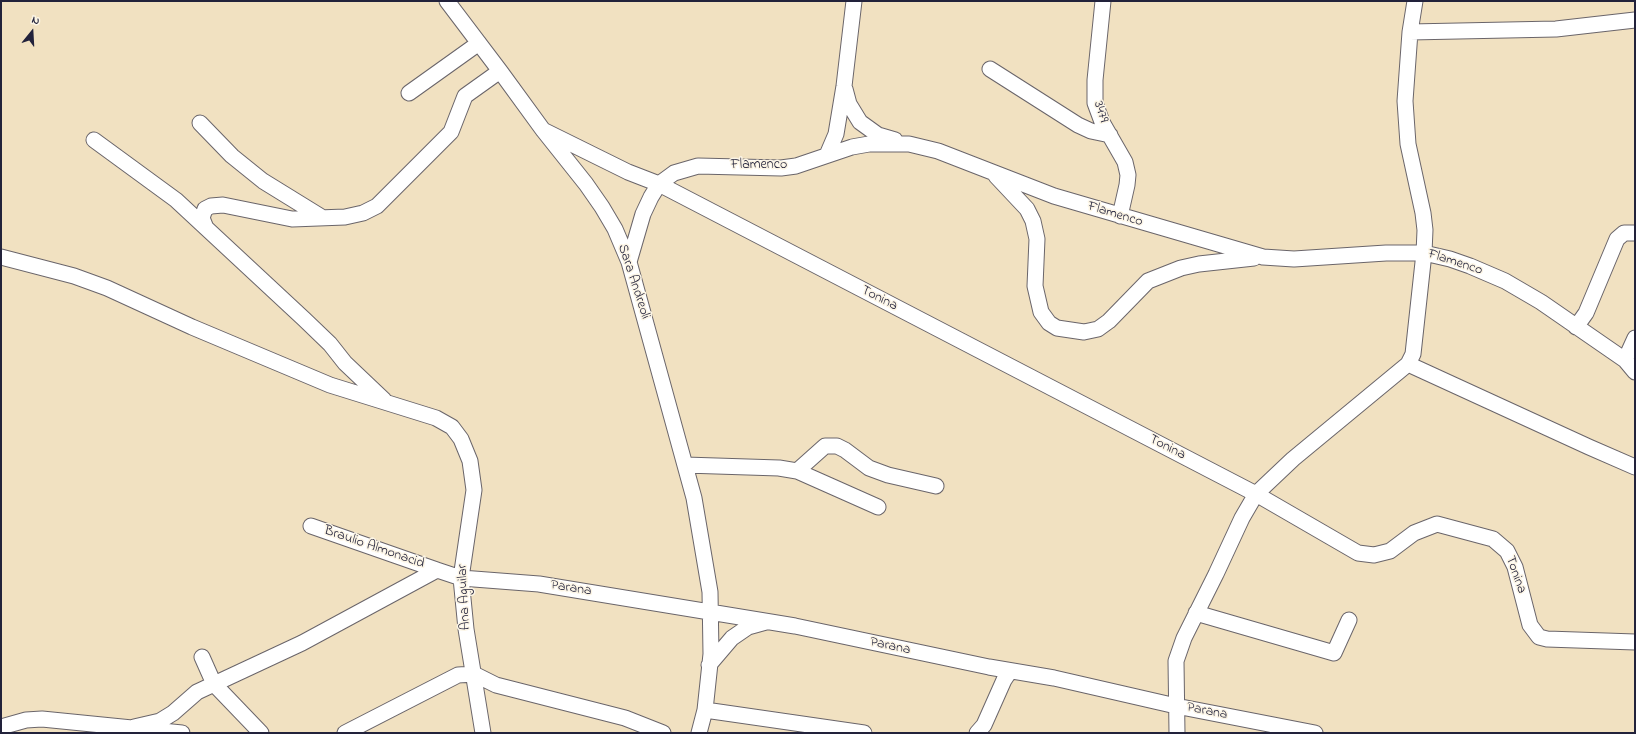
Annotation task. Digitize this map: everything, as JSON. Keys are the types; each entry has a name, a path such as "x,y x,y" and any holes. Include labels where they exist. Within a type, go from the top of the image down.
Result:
{"street":[{"path":"435,1 449,4"},
{"path":"827,155 836,134 844,86 854,1"},
{"name":"3479","path":"1103,1 1095,80 1095,103 1102,122 1125,162 1128,175 1120,216"},
{"path":"1177,733 1176,661 1184,638 1242,518 1256,494 1293,459 1408,364 1413,354 1417,335 1425,230 1423,213 1408,144 1405,100 1410,32 1415,1"},
{"name":"Sara Andreoli","path":"449,4 543,130 586,184 614,228 629,262 694,498 710,592 712,612 711,654 705,710 699,733"},
{"path":"1410,32 1556,29 1635,20"},
{"path":"409,93 479,43"},
{"path":"990,69 1078,125 1110,135"},
{"path":"176,200 211,206 223,205 292,219 345,217 363,213 377,206 451,132 465,96 500,71"},
{"path":"844,86 849,104 860,122 878,135 909,144"},
{"path":"200,123 232,156 263,181 322,218"},
{"name":"Tonina","path":"543,130 628,172 659,184 1256,494 1358,553 1374,555 1390,551 1414,534 1437,524 1493,539 1507,551 1515,568 1530,625 1539,637 1547,639 1635,642"},
{"path":"94,140 176,200 330,344 345,363 387,403"},
{"name":"Flamenco","path":"629,262 644,214 659,184 674,173 698,166 781,168 796,166 852,147 868,144 909,144 938,151 1054,196 1263,258 1294,259 1386,253 1424,253 1470,266 1504,281 1541,302 1625,360 1635,372"},
{"path":"991,172 1027,209 1033,221 1037,240 1035,286 1041,312 1049,323 1058,328 1084,332 1098,329 1108,322 1148,281 1181,268 1199,264 1263,258"},
{"path":"206,228 202,218 205,209 211,206"},
{"path":"1576,327 1586,313 1617,239 1624,232 1635,233"},
{"path":"1,257 74,276 106,288 192,327 330,385 387,403"},
{"path":"1625,360 1635,338"},
{"path":"1408,364 1635,467"},
{"name":"Ana Aguilar","path":"387,403 436,418 452,427 461,439 470,461 474,490 461,578 466,629 483,733"},
{"path":"797,471 825,446 837,446 845,450 869,468 888,475 936,486"},
{"path":"685,465 779,468 797,471 878,507"},
{"name":"Braulio Almonacid","path":"311,526 461,578"},
{"path":"134,727 160,721 173,713 197,692 302,643 437,570"},
{"name":"Parana","path":"461,578 539,584 768,622 1010,671 1054,678 1176,706 1315,733"},
{"path":"1196,613 1334,653 1349,620"},
{"path":"710,665 732,638 748,627 768,622"},
{"path":"202,656 214,684 260,733"},
{"path":"977,733 984,725 1004,680 1010,671"},
{"path":"345,733 458,675 474,674 496,685 625,718 663,733"},
{"path":"705,710 864,733"},
{"path":"1,727 26,720 42,719 182,733"}]}
